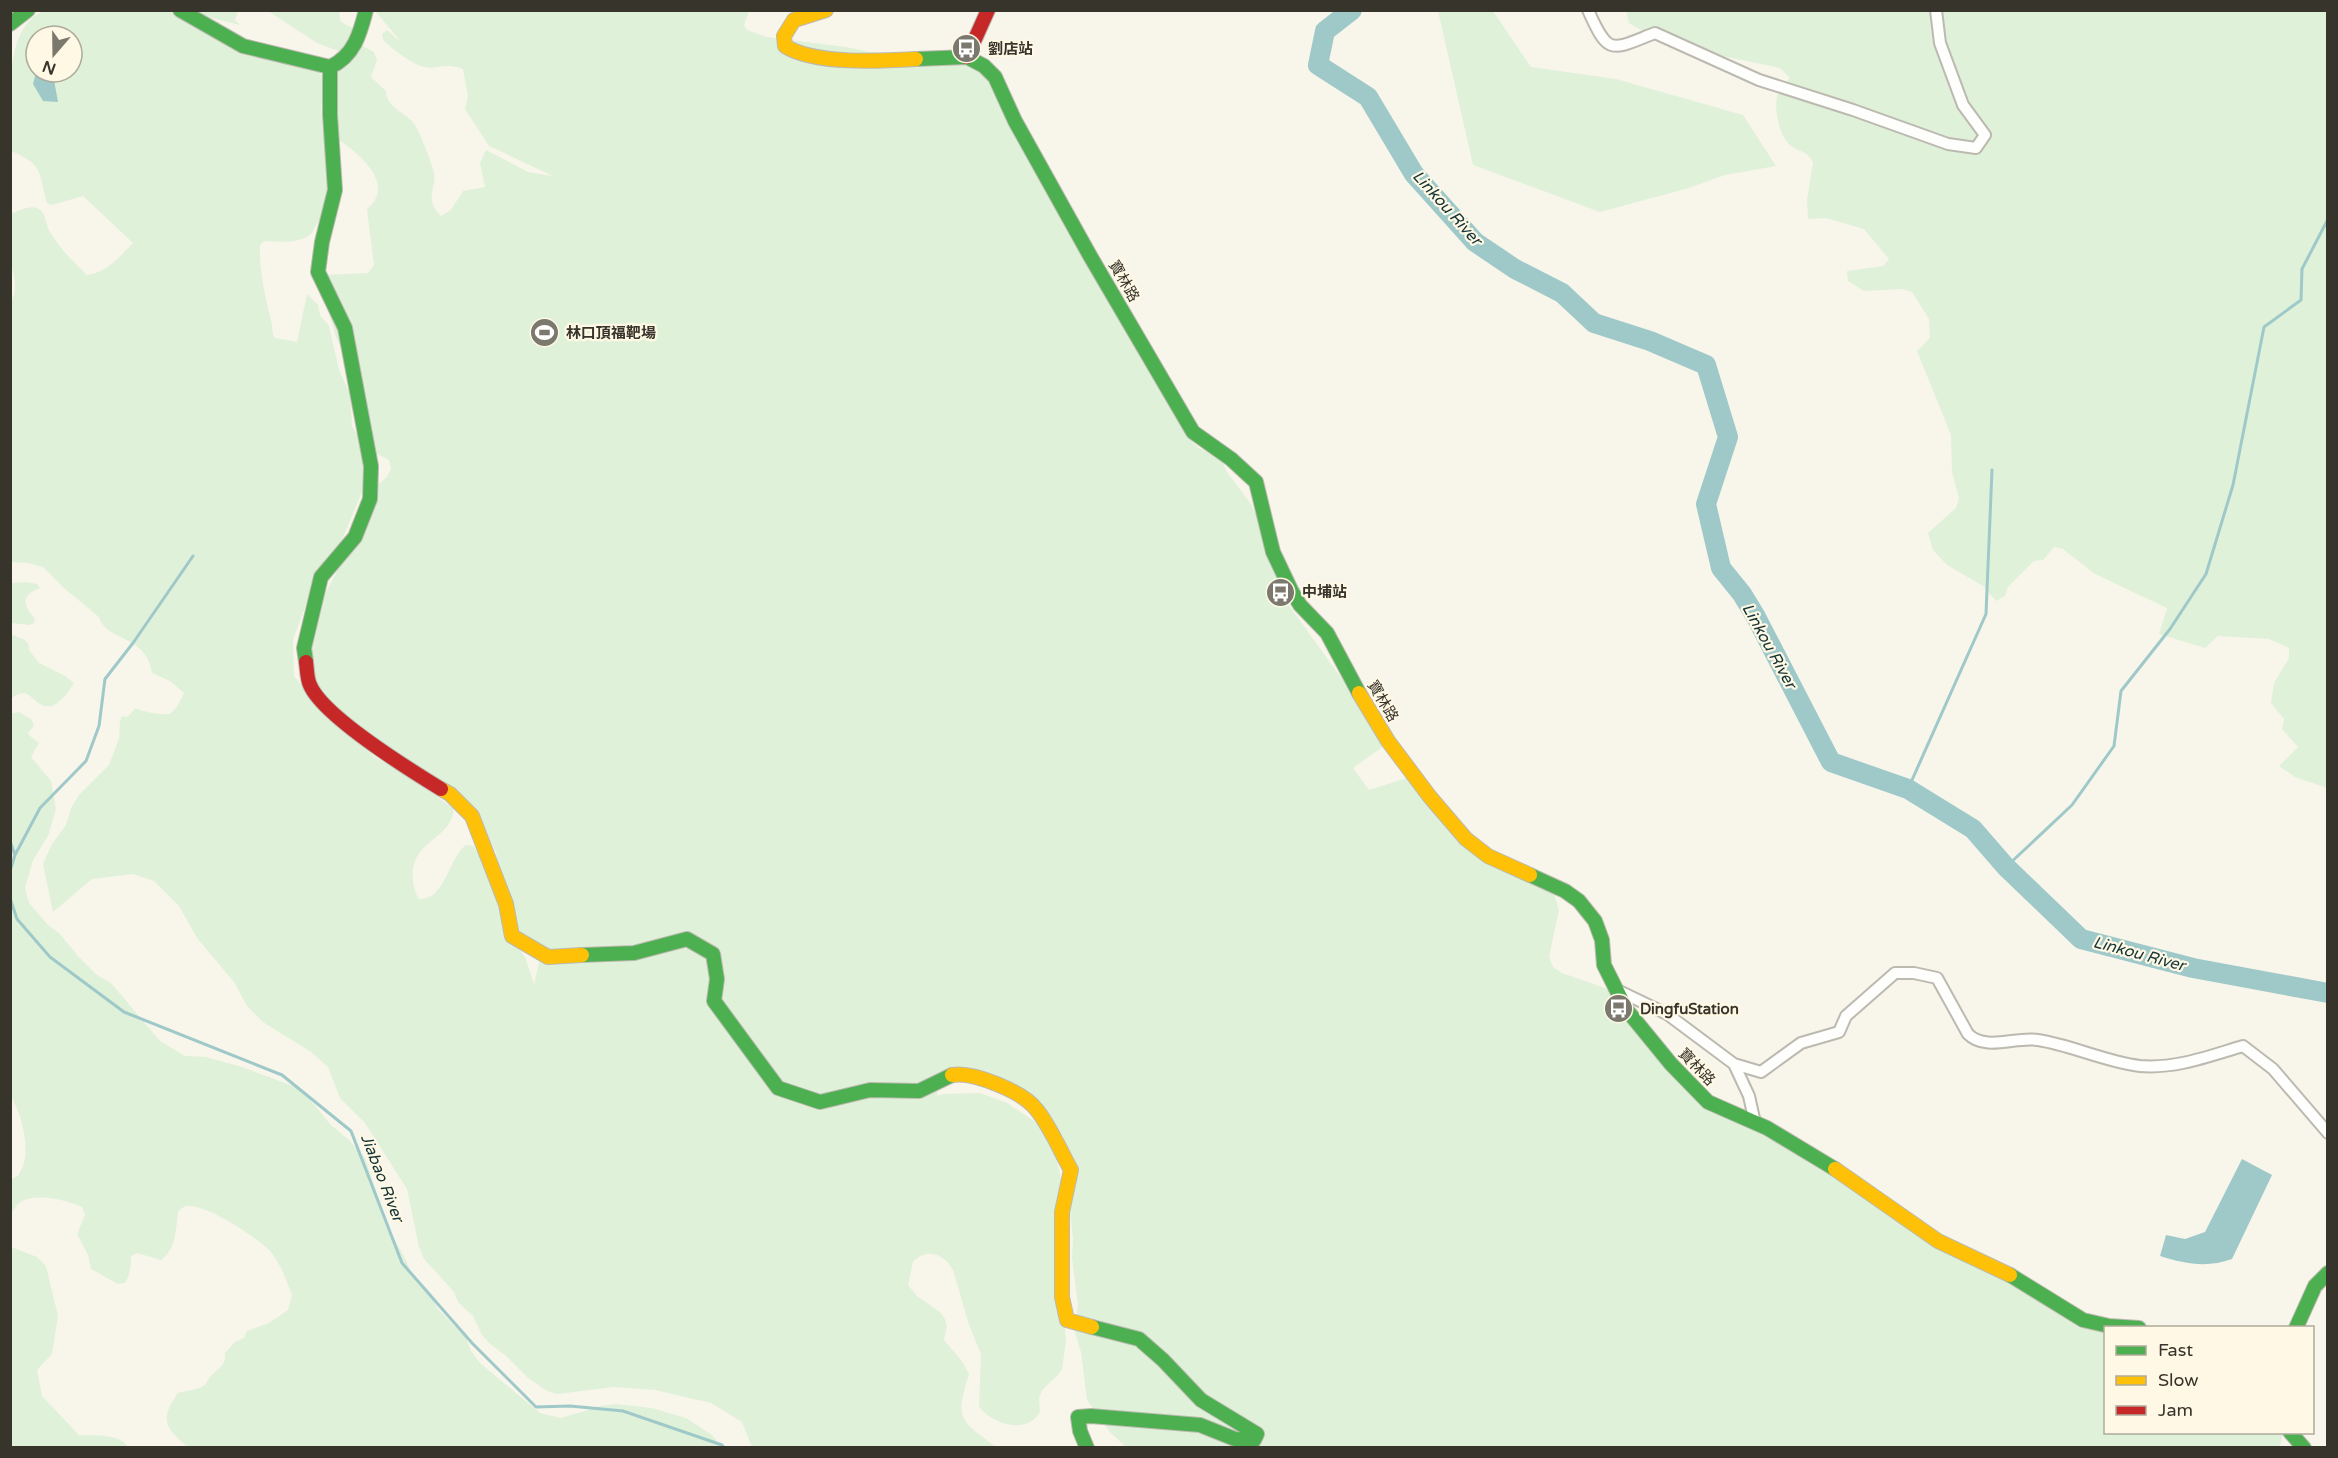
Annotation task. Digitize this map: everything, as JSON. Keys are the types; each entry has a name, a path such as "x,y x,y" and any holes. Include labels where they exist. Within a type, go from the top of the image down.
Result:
{"street":[{"path":"10,24 28,10"},
{"path":"180,10 243,46 330,67 341,63 350,54 357,42 366,10"},
{"path":"826,10 794,20 784,36 785,46 794,52 833,59 880,61 967,57 988,10"},
{"path":"1588,10 1600,37 1607,44 1619,46 1655,33 1759,80 1948,144 1976,148 1985,135 1963,105 1940,43 1936,10"},
{"name":"寶林路","path":"967,57 984,66 995,77 1015,121 1089,254 1193,432 1231,459 1256,482 1274,552 1291,590 1300,605 1327,633 1344,668 1401,759 1466,839 1488,856 1565,891 1579,901 1595,921 1602,940 1604,965 1626,1010 1708,1102 1767,1128 1833,1168 1938,1241 2009,1274 2083,1320 2109,1326"},
{"path":"330,67 334,190 322,242 318,272 345,328 371,466 370,498 355,537 321,577 304,648 310,685 328,708 397,762 450,794 472,816 506,904 512,936 548,957 634,953 687,939 713,954 717,979 714,1001 778,1088 819,1102 870,1090 919,1091 954,1074 978,1078 1012,1091 1036,1108 1071,1170 1062,1212 1062,1297 1067,1320 1139,1339 1201,1400 1257,1434 1254,1440 1235,1439 1200,1425 1091,1416 1078,1417 1080,1431 1087,1448"},
{"path":"1615,989 1667,1014 1734,1064 1761,1072 1801,1043 1839,1032 1846,1016 1895,974 1914,973 1937,978 1968,1034 1974,1040 1985,1043 2038,1039 2106,1059 2140,1066 2177,1065 2243,1046 2273,1069 2328,1133"},
{"path":"1734,1064 1749,1096 1755,1123"},
{"path":"2297,1326 2315,1286 2328,1274"},
{"path":"2292,1434 2304,1448"}],"green space":[{"path":"1626,10 2327,11 2327,788 2295,777 2279,766 2298,747 2282,729 2284,719 2271,703 2274,683 2289,658 2289,648 2269,639 2218,636 2205,648 2159,634 2167,608 2095,574 2063,549 2054,547 2043,560 2034,561 2008,587 2005,596 1996,601 1983,586 1947,565 1933,550 1928,533 1956,508 1959,498 1952,472 1951,435 1917,351 1930,338 1929,319 1912,292 1902,289 1864,291 1848,281 1847,271 1883,266 1889,259 1864,229 1826,218 1808,219 1807,200 1813,162 1806,154 1787,142 1780,129 1777,114 1778,93 1790,78 1780,68 1665,44 1629,23"},
{"path":"44,11 167,11 318,70 326,83 322,111 328,170 325,208 312,233 307,237 290,242 264,241 260,245 260,264 275,338 297,342 307,294 318,305 320,315 329,326 339,370 350,394 352,426 358,436 366,472 366,483 338,549 311,591 293,640 294,676 312,698 348,727 373,756 408,776 454,809 446,828 417,857 413,867 413,881 417,895 419,899 428,898 435,893 460,851 466,845 473,846 488,861 504,928 525,957 534,984 541,955 512,928 496,852 476,816 333,707 313,686 309,624 343,560 371,490 387,477 391,469 389,460 373,452 363,395 336,337 328,310 316,283 323,275 368,273 374,265 367,209 375,199 378,189 376,179 370,168 353,150 334,137 331,74 361,45 374,52 377,60 371,77 386,91 393,106 411,120 417,128 434,173 433,204 441,216 451,210 463,191 485,187 480,163 486,150 528,172 553,176 489,146 465,109 468,96 463,69 451,66 424,67 402,56 383,40 382,34 387,30 402,43 375,11 749,11 744,25 747,30 767,37 875,53 904,54 945,51 963,56 980,66 1009,108 1141,359 1192,442 1199,448 1217,456 1251,504 1272,548 1280,586 1288,604 1388,743 1353,768 1369,790 1416,775 1445,814 1477,837 1490,853 1551,884 1559,910 1549,957 1553,967 1562,973 1608,989 1706,1096 1760,1121 1932,1238 2104,1327 2104,1434 2283,1434 2280,1446 1126,1447 1110,1432 1087,1400 1081,1352 1075,1333 1078,1305 1072,1258 1073,1239 1070,1211 1072,1164 1063,1136 1039,1107 1017,1087 946,1076 938,1071 937,1096 980,1093 1007,1103 1037,1123 1056,1155 1062,1184 1057,1229 1066,1341 1062,1369 1042,1390 1039,1398 1040,1412 1033,1420 1024,1424 1009,1425 995,1420 979,1406 981,1354 969,1325 953,1270 940,1256 935,1254 924,1255 913,1262 908,1285 917,1296 940,1312 945,1319 947,1326 944,1340 962,1361 969,1374 962,1401 963,1417 974,1430 996,1447 752,1447 742,1422 711,1403 655,1390 614,1387 557,1394 547,1391 528,1378 489,1343 482,1335 473,1316 458,1302 454,1292 424,1259 419,1247 407,1189 365,1123 340,1098 328,1067 311,1052 263,1022 247,1006 234,982 197,938 179,906 154,881 133,874 92,879 53,912 43,864 52,844 66,825 71,808 79,795 109,765 119,739 122,716 128,717 135,708 152,713 170,714 177,707 184,693 170,681 152,673 149,660 143,651 110,631 99,617 43,567 11,562 10,304 15,288 10,251 11,214 30,207 40,210 54,238 87,275 107,267 133,243 83,196 52,205 47,203 35,165 11,151 10,95 14,53 24,28 24,84 84,84 84,24 27,24 30,20"},
{"path":"192,11 238,11 235,20 240,25 204,16"},
{"path":"268,11 341,11 339,15 341,22 354,29 346,54 317,43"},
{"path":"1438,11 1493,11 1531,67 1616,79 1743,115 1776,166 1725,175 1689,188 1600,212 1473,165"},
{"path":"11,583 37,584 40,588 26,598 26,605 35,619 34,623 29,625 11,623"},
{"path":"11,634 25,640 39,663 74,683 56,704 45,706 24,693 11,698"},
{"path":"19,712 32,720 34,726 28,733 39,743 31,757 51,781 56,809 48,836 33,860 25,888 29,903 48,925 59,933 97,975 111,983 160,1041 185,1056 206,1057 242,1067 293,1086 306,1095 330,1124 365,1158 389,1229 412,1275 428,1290 438,1309 466,1338 471,1351 480,1363 540,1413 561,1418 616,1404 652,1408 686,1418 712,1435 722,1447 189,1448 174,1435 167,1423 167,1417 168,1410 178,1393 204,1386 223,1364 225,1353 235,1342 244,1338 247,1331 269,1323 288,1310 292,1295 279,1265 268,1249 231,1223 209,1211 186,1206 178,1212 174,1238 166,1256 161,1260 137,1253 131,1256 127,1279 125,1283 118,1284 91,1269 88,1255 77,1234 85,1215 82,1207 59,1200 33,1198 19,1203 11,1215 11,1179 18,1176 25,1155 25,1137 21,1119 10,1095 10,714"},
{"path":"11,1247 37,1257 46,1266 58,1316 52,1354 37,1370 42,1396 79,1435 112,1437 119,1439 128,1447 11,1447"}],"water":[{"path":"33,84 55,84 58,102 43,101"},
{"path":"2242,1159 2272,1175 2232,1259 2196,1264 2160,1256 2166,1235 2185,1239 2205,1232"}],"waterway":[{"name":"Linkou River","path":"1352,10 1325,31 1318,65 1368,97 1414,174 1475,242 1515,269 1562,293 1594,323 1650,341 1706,365 1728,437 1706,504 1721,568 1742,594 1756,617 1831,762 1908,789 1973,829 2006,867 2081,939 2193,968 2328,993"},
{"path":"2006,867 2072,805 2114,746 2121,691 2170,629 2206,574 2233,485 2264,327 2301,300 2302,269 2328,219"},
{"path":"1908,789 1986,614 1992,470"},
{"path":"15,855 40,808 86,761 99,726 105,679 133,643 193,556"},
{"name":"Jiabao River","path":"10,841 15,855 10,871"},
{"name":"Jiabao River","path":"10,898 17,919 50,957 124,1012 282,1075 351,1131 402,1263 472,1343 536,1407 570,1406 623,1411 722,1445 724,1448"}],"traffic: fast":[{"path":"10,24 28,10"},
{"path":"180,10 243,46 330,67 345,57 355,43 366,10"},
{"path":"916,59 967,57 984,66 995,77 1015,121 1089,254 1193,432 1231,459 1256,482 1273,552 1291,590 1300,605 1327,633 1359,693"},
{"path":"306,662 304,648 321,577 355,537 370,499 371,466 345,328 318,272 322,242 335,190 330,115 330,67"},
{"path":"1530,875 1565,891 1579,901 1595,921 1602,940 1604,965 1626,1009 1671,1064 1708,1102 1767,1128 1835,1169"},
{"path":"582,955 634,953 687,939 713,954 717,979 714,1001 778,1088 820,1102 870,1090 919,1091 952,1075"},
{"path":"2297,1326 2315,1286 2328,1273"},
{"path":"2010,1275 2083,1320 2109,1326"},
{"path":"1087,1448 1080,1431 1078,1417 1091,1416 1200,1425 1235,1439 1254,1440 1257,1434 1201,1400 1163,1360 1139,1339 1092,1327"},
{"path":"2292,1434 2304,1448"}],"traffic: slow":[{"path":"826,10 794,20 784,36 785,46 798,52 830,59 867,61 916,59"},
{"path":"1359,693 1388,741 1430,797 1466,839 1488,856 1530,875"},
{"path":"441,789 450,794 472,816 506,904 512,936 548,957 582,955"},
{"path":"952,1075 972,1076 997,1084 1020,1096 1030,1102 1050,1130 1071,1170 1062,1212 1062,1297 1067,1320 1092,1327"},
{"path":"1835,1169 1938,1241 2010,1275"}],"traffic: jam":[{"path":"967,57 988,10"},
{"path":"306,662 310,685 318,698 332,712 369,742 441,789"}],"place":[{"name":"劉店站","path":"967,49"},
{"name":"林口頂福靶場","path":"545,333"},
{"name":"中埔站","path":"1281,592"},
{"name":"DingfuStation","path":"1619,1009"}]}
